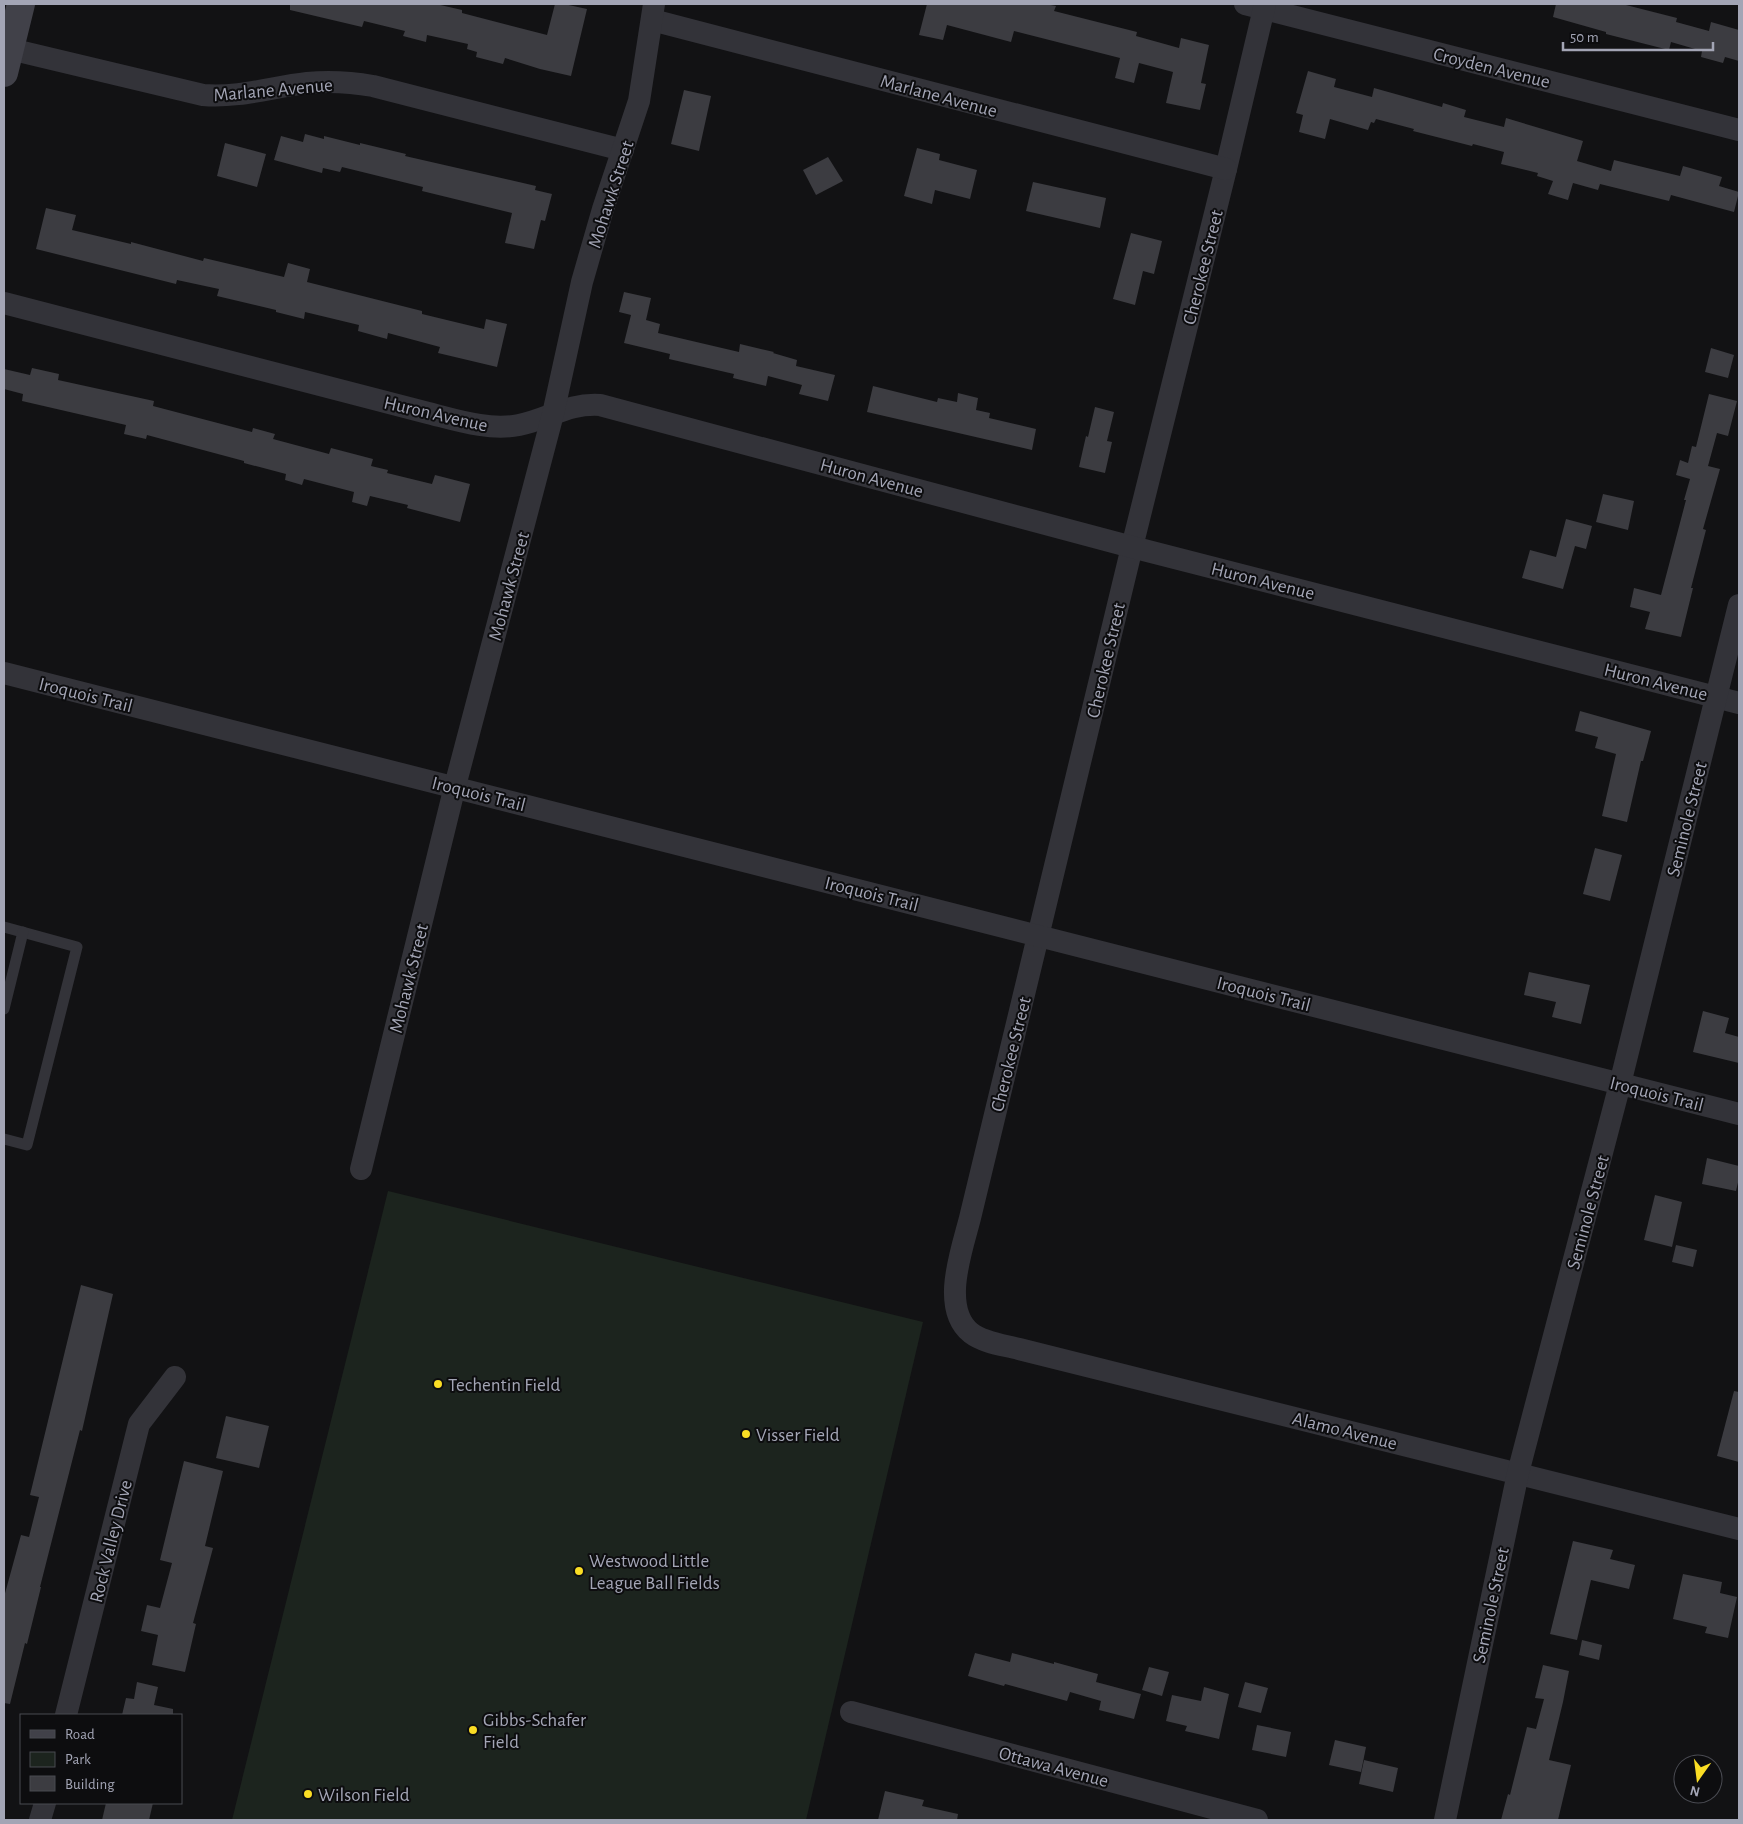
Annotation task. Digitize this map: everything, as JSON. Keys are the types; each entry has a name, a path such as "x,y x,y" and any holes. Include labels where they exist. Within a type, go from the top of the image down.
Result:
{"street":[{"path":"7,61 21,4"},
{"name":"Croyden Avenue","path":"1258,5 1739,130"},
{"name":"Cherokee Street","path":"960,1317 954,1300 954,1286 1132,547 1226,170 1258,5"},
{"name":"Marlane Avenue","path":"653,12 1226,170"},
{"name":"Mohawk Street","path":"362,1169 455,786 553,414 582,282 602,209 639,101 653,12"},
{"name":"Marlane Avenue","path":"7,61 222,97 306,83 352,82 623,150"},
{"name":"Huron Avenue","path":"4,303 470,423 499,427 517,426 584,404 600,405 1132,547 1739,702"},
{"name":"Seminole Street","path":"1445,1820 1518,1473 1620,1084 1739,605"},
{"name":"Iroquois Trail","path":"4,673 455,786 1739,1114"},
{"name":"Alamo Avenue","path":"960,1317 972,1333 984,1339 1019,1349 1739,1529"},
{"name":"Rock Valley Drive","path":"66,1714 139,1424 175,1377"},
{"name":"Ottawa Avenue","path":"851,1712 1257,1820"},
{"path":"40,1820 44,1804"}],"lane":[{"path":"4,927 77,947 27,1145 4,1139"},
{"path":"4,1009 23,932"}],"green space":[{"name":"Westwood Little League Ball Fields","path":"388,1191 923,1322 806,1820 232,1820"}],"building":[{"path":"290,4 436,4 462,10 462,13 547,35 555,4 587,9 571,76 505,58 503,64 476,57 477,52 467,49 468,44 427,35 426,42 403,36 405,31 364,21 362,27 290,10"},
{"path":"927,4 1045,4 1056,6 1054,11 1137,32 1136,36 1179,48 1181,38 1209,45 1201,83 1206,84 1200,110 1166,103 1173,72 1139,63 1134,83 1115,78 1120,58 1014,31 1011,42 947,25 943,40 919,35"},
{"path":"1556,4 1622,4 1677,18 1676,22 1709,31 1711,22 1739,30 1739,61 1725,57 1723,63 1701,57 1702,51 1671,42 1669,50 1606,34 1606,32 1553,17"},
{"path":"1308,71 1336,79 1334,87 1372,97 1374,88 1442,107 1443,103 1466,110 1464,117 1504,127 1506,118 1583,141 1577,161 1611,171 1614,160 1680,176 1683,166 1722,177 1719,186 1739,192 1734,212 1671,195 1669,201 1600,184 1598,190 1573,183 1568,200 1548,194 1553,181 1537,176 1538,173 1501,164 1504,152 1413,131 1414,129 1376,119 1374,123 1371,122 1368,130 1330,119 1325,139 1299,132 1303,115 1296,113"},
{"path":"684,90 711,96 699,151 671,144"},
{"path":"305,134 324,139 324,136 360,145 360,143 406,154 405,156 536,186 535,190 552,194 545,221 541,220 534,249 505,243 512,213 422,191 423,187 342,167 340,172 323,168 322,173 274,160 281,136 303,142"},
{"path":"225,143 266,154 257,187 217,176"},
{"path":"917,148 940,154 939,160 977,170 970,199 935,190 932,204 904,196"},
{"path":"828,157 843,181 816,195 803,170"},
{"path":"1033,182 1106,198 1100,228 1026,211"},
{"path":"46,208 76,215 72,230 131,244 131,242 203,261 204,258 284,277 288,263 310,269 307,282 484,329 486,319 507,324 497,367 438,353 440,347 388,333 387,339 358,331 359,325 305,312 304,319 276,312 276,310 217,296 219,289 177,280 176,284 36,249"},
{"path":"1131,233 1162,241 1154,274 1143,271 1135,305 1113,299"},
{"path":"624,292 651,298 646,320 660,324 658,333 739,352 740,344 774,352 797,360 796,366 835,375 828,401 799,394 802,385 768,376 766,386 733,378 734,374 669,359 670,354 624,343 631,315 619,312"},
{"path":"1711,348 1734,355 1728,378 1705,372"},
{"path":"32,368 59,374 58,380 154,401 153,406 252,432 253,428 275,434 273,439 329,454 331,448 373,459 371,466 388,470 387,473 432,484 435,475 470,484 460,522 407,508 408,505 370,496 367,506 352,502 354,492 304,479 302,485 285,480 286,474 244,463 244,461 147,435 146,439 124,434 126,425 22,401 23,394 4,389 4,369 30,375"},
{"path":"873,386 937,402 938,398 957,402 958,393 978,398 976,410 990,413 989,418 1036,429 1032,450 867,412"},
{"path":"1709,394 1737,401 1728,436 1717,433 1708,466 1720,469 1703,529 1706,530 1681,637 1645,629 1650,612 1630,607 1634,588 1661,595 1690,479 1676,475 1680,460 1688,463 1692,446 1696,447"},
{"path":"1095,407 1114,412 1107,441 1112,442 1105,473 1079,467"},
{"path":"1603,494 1634,501 1628,530 1596,522"},
{"path":"1566,519 1592,526 1586,549 1575,546 1563,589 1522,578 1530,550 1556,557"},
{"path":"1580,711 1651,731 1643,761 1641,761 1627,822 1602,816 1616,754 1595,748 1598,737 1575,731"},
{"path":"1595,848 1622,855 1610,901 1583,894"},
{"path":"1529,972 1590,985 1581,1024 1552,1017 1556,1002 1524,995"},
{"path":"1703,1011 1729,1018 1725,1033 1739,1037 1739,1063 1693,1052"},
{"path":"1707,1158 1739,1166 1736,1191 1702,1184"},
{"path":"1655,1195 1682,1202 1672,1247 1644,1240"},
{"path":"1676,1245 1697,1250 1693,1267 1672,1262"},
{"path":"81,1285 113,1294 82,1431 80,1430 27,1644 25,1643 10,1704 4,1703 4,1597 21,1535 29,1537 39,1497 30,1495"},
{"path":"1734,1391 1739,1392 1739,1462 1717,1456"},
{"path":"226,1416 269,1426 259,1468 216,1458"},
{"path":"184,1461 223,1471 205,1546 213,1548 193,1623 196,1624 185,1672 152,1665 158,1635 141,1631 147,1605 160,1608 172,1563 160,1560"},
{"path":"1573,1541 1613,1550 1610,1559 1635,1565 1629,1589 1591,1580 1577,1640 1550,1634"},
{"path":"1683,1574 1722,1582 1720,1593 1737,1597 1728,1638 1705,1633 1707,1627 1673,1619"},
{"path":"1582,1640 1602,1645 1599,1660 1579,1655"},
{"path":"975,1653 1010,1662 1012,1653 1098,1674 1096,1682 1141,1694 1134,1719 1099,1710 1101,1701 1070,1692 1067,1701 968,1676"},
{"path":"1543,1665 1569,1671 1549,1760 1571,1765 1558,1820 1501,1820 1508,1794 1510,1795 1527,1727 1536,1729 1544,1699 1535,1698"},
{"path":"1149,1667 1169,1672 1162,1696 1142,1690"},
{"path":"137,1682 158,1687 154,1705 173,1709 173,1714 122,1714 126,1698 134,1699"},
{"path":"1245,1682 1268,1688 1261,1713 1238,1707"},
{"path":"1204,1687 1229,1694 1219,1739 1185,1731 1187,1726 1166,1721 1172,1695 1201,1701"},
{"path":"1257,1725 1291,1732 1286,1757 1252,1750"},
{"path":"1335,1740 1366,1747 1361,1772 1329,1765"},
{"path":"1364,1760 1398,1768 1393,1792 1359,1784"},
{"path":"885,1791 924,1800 922,1806 958,1814 957,1820 878,1820"},
{"path":"106,1804 153,1804 149,1820 102,1820"}],"place":[{"name":"Techentin Field","path":"438,1384"},
{"name":"Visser Field","path":"746,1434"},
{"name":"Westwood Little League Ball Fields","path":"579,1571"},
{"name":"Gibbs-Schafer Field","path":"473,1730"},
{"name":"Wilson Field","path":"308,1794"}]}
